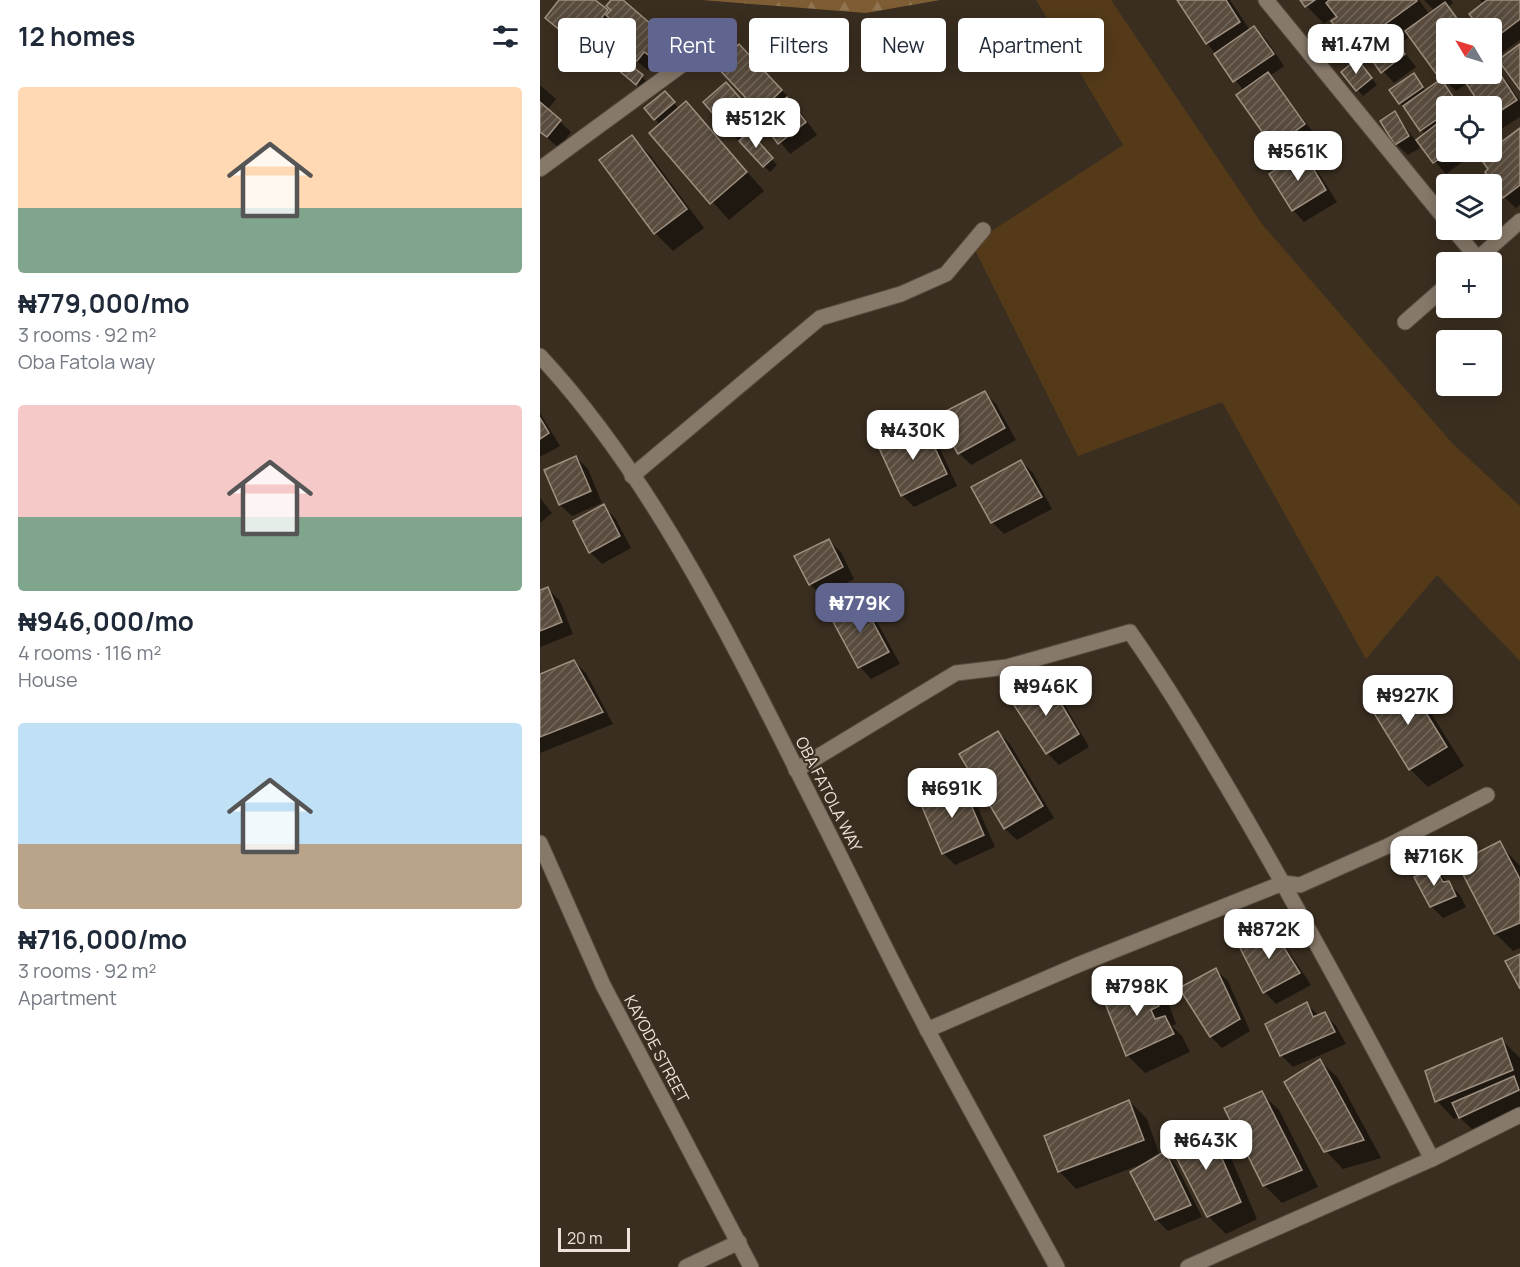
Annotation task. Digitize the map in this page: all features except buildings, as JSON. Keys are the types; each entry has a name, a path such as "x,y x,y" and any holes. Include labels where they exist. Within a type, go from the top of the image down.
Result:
{"street":[{"path":"1266,0 1436,208"},
{"path":"540,169 673,72"},
{"path":"1486,252 1520,221"},
{"path":"632,476 820,318 901,294 946,274 983,230"},
{"path":"1405,322 1436,295"},
{"name":"OBA FATOLA WAY","path":"540,356 579,400 632,476 693,574 796,770 927,1030 1057,1267"},
{"path":"796,770 956,673 1007,668 1131,632 1169,688 1283,883 1336,976 1432,1159"},
{"path":"927,1030 1080,964 1283,883 1300,885 1390,845 1487,795"},
{"name":"KAYODE STREET","path":"540,843 603,985 751,1267"},
{"path":"1188,1267 1432,1159 1520,1115"},
{"path":"686,1267 738,1242"}],"shaded area":[{"path":"1036,0 1111,0 1262,224 1453,444 1520,506 1520,661 1437,575 1366,659 1222,402 1078,456 972,244 1123,145 1079,72 1104,72 1104,18 1047,18"}],"green space":[{"path":"702,0 940,0 866,13"}]}
